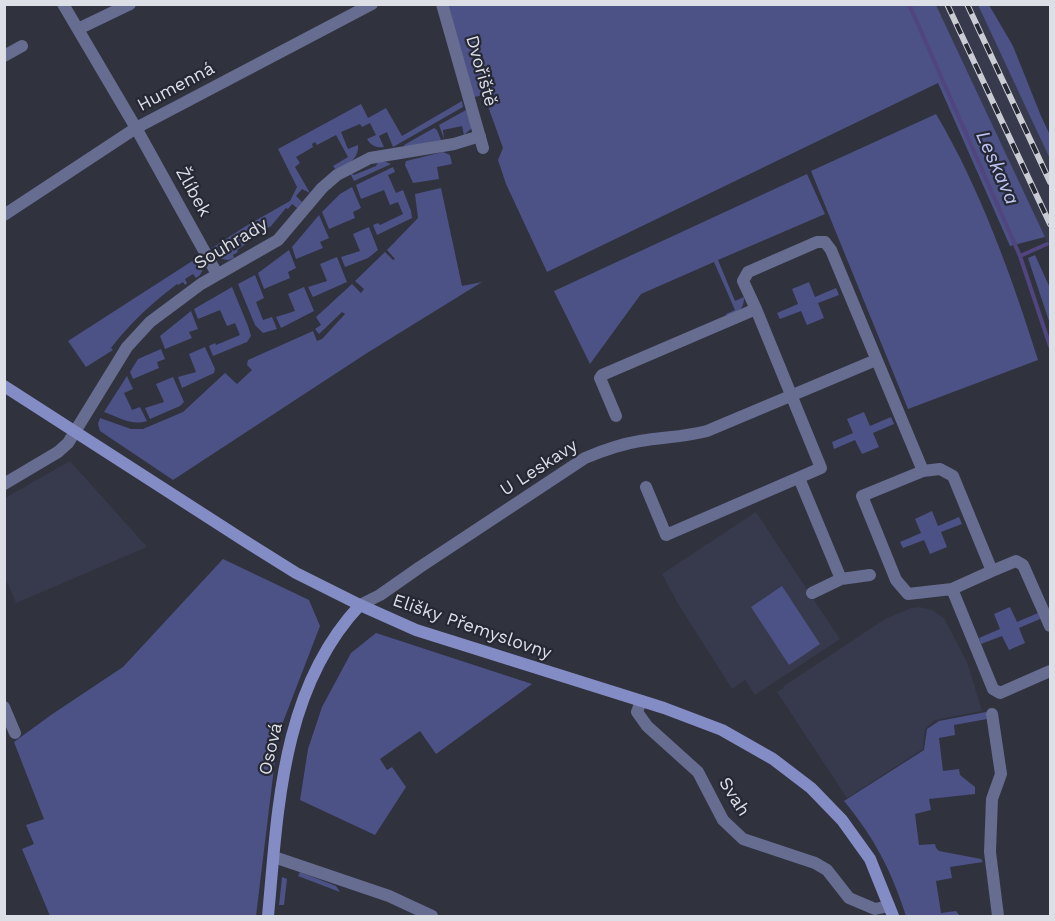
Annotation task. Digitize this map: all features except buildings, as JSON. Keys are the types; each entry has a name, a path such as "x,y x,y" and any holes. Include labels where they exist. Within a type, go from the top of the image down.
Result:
{"street":[{"name":"Žlíbek","path":"63,4 136,128 217,274"},
{"path":"78,29 130,4"},
{"name":"Humenná","path":"4,215 136,128 372,4"},
{"name":"Dvořiště","path":"442,4 482,142"},
{"path":"4,56 22,46"},
{"name":"Souhrady","path":"4,484 58,452 68,443 127,347 166,309 217,274 278,240 322,188 337,175 370,158 454,144 482,142"},
{"path":"646,487 666,535 821,468 743,281 748,272 817,242 825,242 835,259 923,471"},
{"path":"616,416 600,378 602,375 756,309"},
{"name":"U Leskavy","path":"360,605 380,596 585,458 613,447 642,441 690,436 707,431 876,360"},
{"name":"Elišky Přemyslovny","path":"4,386 296,573 360,605 416,630 641,701 722,730 773,759 811,788 842,820 870,859 891,911"},
{"path":"992,571 952,476 940,469 923,471 862,496 896,580 908,594 952,589 1016,561 1028,572 1050,627"},
{"path":"799,478 841,579"},
{"path":"812,592 841,579 870,576"},
{"path":"952,589 993,689 1000,693 1050,671"},
{"name":"Osová","path":"268,916 281,785 288,747 299,710 317,669 339,630 360,605"},
{"name":"Svah","path":"641,701 638,712 647,726 698,772 723,820 743,839 815,863 827,870 849,898 875,909 891,911"},
{"path":"4,707 15,733"},
{"path":"992,714 1001,774 992,799 990,852 999,916"},
{"path":"274,857 389,896 432,916"}],"shaded area":[{"path":"447,5 936,5 1045,237 1010,246 938,83 547,272 506,184 498,160 503,148 484,95 474,97"},
{"path":"936,5 978,5 1017,87 1050,159 1050,248"},
{"path":"978,5 989,5 1013,46 1050,135 1050,159"},
{"path":"462,101 463,107 393,147 387,132 379,136 384,147 377,147 370,143 367,139 376,135 370,123 362,127 360,124 341,132 348,149 358,145 358,150 352,161 336,170 333,166 348,157 336,135 317,145 315,142 312,144 313,147 296,157 300,163 295,167 310,193 302,189 296,196 302,202 297,208 292,204 288,209 286,208 271,226 237,250 238,252 233,255 234,258 222,259 212,248 290,201 297,187 278,149 361,104 368,118 386,108 402,136"},
{"path":"466,110 472,128 464,135 462,126 443,130 444,139 439,125"},
{"path":"936,114 981,202 1038,360 908,409 811,171"},
{"path":"434,128 441,140 405,148 404,145"},
{"path":"443,152 450,155 452,164 437,167 439,179 413,183 405,165 406,161"},
{"path":"378,162 391,164 354,181 350,173 354,175 376,166"},
{"path":"393,167 395,172 388,175 396,193 403,190 412,218 377,235 373,225 378,223 380,225 403,214 398,202 390,205 384,190 361,199 356,185"},
{"path":"807,174 825,214 718,260 735,301 744,297 740,310 727,317 726,314 735,310 714,262 641,294 590,364 554,291"},
{"path":"352,187 361,208 353,212 355,218 329,229 322,212 340,194"},
{"path":"441,188 462,286 482,282 367,353 173,480 100,431 98,424 100,418 131,429 143,429 183,412 225,373 237,384 252,370 247,365 248,360 313,331 317,341 322,339 345,314 342,312 319,334 315,329 321,325 316,317 352,284 361,293 364,289 355,281 385,252 393,260 395,259 387,250 418,218 415,194"},
{"path":"319,215 329,238 320,242 323,248 296,259 292,247"},
{"path":"369,227 378,250 368,258 345,267 341,257 360,251 353,234"},
{"path":"289,250 296,268 288,272 290,278 264,289 258,273"},
{"path":"1035,255 1050,288 1050,324 1028,258"},
{"path":"200,256 204,267 200,275 196,278 193,274 185,279 187,283 185,285 183,282 177,284 168,291 126,330 111,348 113,350 86,367 68,341"},
{"path":"337,257 347,282 313,297 308,287 327,281 320,264"},
{"path":"255,275 264,298 256,302 263,320 272,317 277,329 263,333 255,325 238,284"},
{"path":"809,282 815,297 836,288 839,295 818,303 824,318 807,325 801,311 780,319 777,313 798,304 792,289"},
{"path":"232,287 251,336 247,342 213,356 209,346 240,335 235,323 227,326 220,310 198,319 194,309"},
{"path":"304,287 314,311 281,328 276,317 295,311 288,294"},
{"path":"191,311 198,329 189,332 192,338 165,349 160,336"},
{"path":"205,347 215,369 214,373 182,388 178,377 196,372 189,354"},
{"path":"161,349 165,359 157,362 159,368 133,379 130,372 138,359"},
{"path":"127,376 133,389 124,393 132,410 140,407 147,421 130,422 104,412"},
{"path":"173,377 184,402 150,419 145,408 164,402 156,384"},
{"path":"864,412 870,426 891,417 894,424 873,433 879,447 862,454 855,440 834,449 832,442 853,433 847,419"},
{"path":"70,461 147,547 16,603 5,577 5,498"},
{"path":"932,511 938,526 959,517 962,524 941,532 947,547 930,554 924,540 903,548 900,542 921,533 915,519"},
{"path":"756,512 840,639 755,695 745,680 732,689 662,574"},
{"path":"223,559 309,600 320,626 278,735 256,916 50,916 22,849 34,844 26,825 44,819 14,742 123,667"},
{"path":"782,586 820,644 789,665 751,607"},
{"path":"919,607 932,610 944,618 967,662 982,711 935,720 925,729 923,749 847,798 777,692 885,619"},
{"path":"1010,607 1017,622 1038,613 1040,619 1019,628 1025,643 1009,650 1002,636 981,644 979,638 1000,629 994,614"},
{"path":"376,633 532,684 436,754 420,731 380,759 387,770 392,767 406,787 375,835 300,800 308,749 322,707 351,653"},
{"path":"986,712 987,719 954,725 955,735 939,738 943,771 959,769 960,775 975,787 975,794 929,799 931,810 915,814 919,845 935,844 939,851 981,859 983,862 950,867 952,878 936,881 941,913 956,911 960,916 906,916 881,855 844,801 924,750 927,729 939,721"},
{"path":"300,872 336,886 340,892 298,876"},
{"path":"282,877 287,879 284,905 279,905"}],"waterway":[{"name":"Leskava","path":"909,4 1020,256 1050,346"},
{"path":"1020,256 1047,244"}],"railway":[{"path":"947,4 1050,224"},
{"path":"967,4 1050,182"}]}
